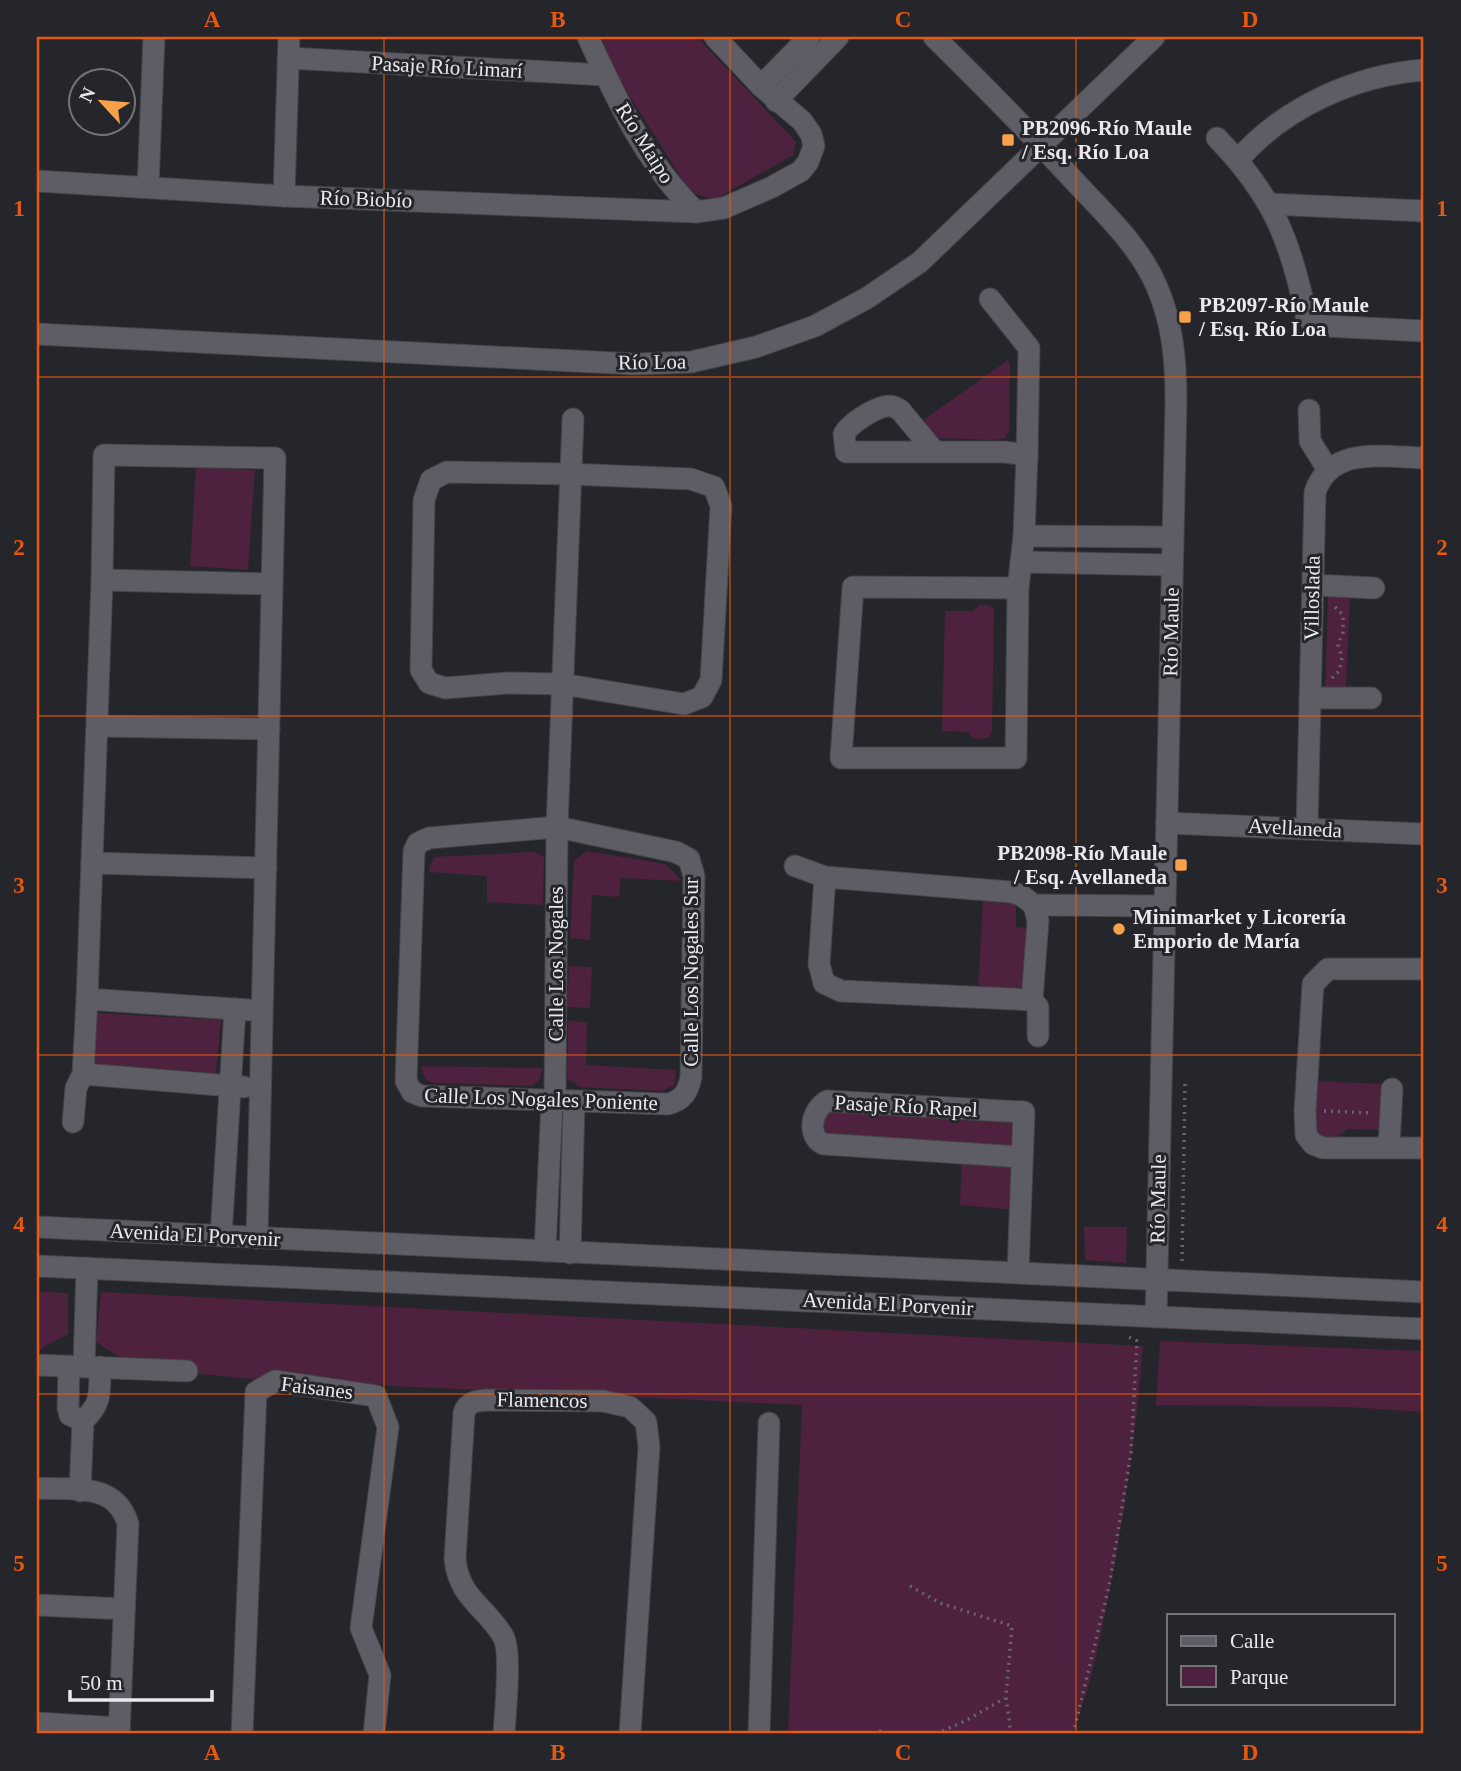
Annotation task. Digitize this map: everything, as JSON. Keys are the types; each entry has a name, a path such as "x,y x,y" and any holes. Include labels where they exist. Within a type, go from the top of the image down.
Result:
{"street":[{"path":"148,187 154,37"},
{"name":"Río Maipo","path":"588,37 630,123 670,187 696,212"},
{"path":"696,212 724,208 801,171 814,146 811,134 802,121 776,101 715,37"},
{"path":"761,86 809,37"},
{"path":"776,101 838,37"},
{"name":"Río Loa","path":"37,334 635,364 691,362 756,347 815,326 867,298 920,262 1154,37"},
{"name":"Río Maule","path":"937,38 1127,239 1149,269 1164,307 1174,351 1176,374 1157,1317"},
{"path":"284,196 289,47"},
{"name":"Pasaje Río Limarí","path":"289,47 605,75"},
{"path":"1238,160 1251,145 1286,117 1338,90 1392,75 1424,70"},
{"path":"1217,138 1238,160 1270,204 1289,247 1306,315 1313,323 1325,326 1424,331"},
{"name":"Río Biobío","path":"37,181 284,196 696,212"},
{"path":"1270,204 1424,211"},
{"path":"990,299 1029,348 1024,536 1018,588 1016,758 841,758 853,587 1018,588"},
{"path":"1309,410 1310,441 1328,470 1345,460 1361,457 1424,458"},
{"name":"Calle Los Nogales","path":"570,1253 560,1102 557,827 573,419"},
{"path":"935,452 1004,452 1027,455"},
{"path":"72,1122 76,1088 83,1074 87,999 98,726 104,454 275,458 257,1238"},
{"name":"Villoslada","path":"1307,829 1314,501 1318,483 1328,470"},
{"path":"447,472 569,474 691,479 714,487 721,506 711,680 702,697 684,704 562,684 508,683 445,688 429,683 421,670 424,500 430,480 447,472"},
{"path":"1024,536 1173,537"},
{"path":"1021,562 1172,565"},
{"path":"102,580 272,584"},
{"path":"1313,585 1374,588"},
{"path":"1310,698 1371,698"},
{"path":"98,726 269,729"},
{"name":"Avellaneda","path":"1167,823 1424,834"},
{"name":"Calle Los Nogales Poniente","path":"557,827 429,838 418,843 414,851 406,1081 412,1093 422,1096 668,1104 683,1097"},
{"name":"Calle Los Nogales Sur","path":"557,827 676,852 689,859 694,876 691,1077 683,1097"},
{"path":"92,863 266,867"},
{"path":"795,866 825,877 1011,892 1021,895 1034,905 1165,906"},
{"path":"825,877 819,964 824,983 831,988 841,991 1032,1000"},
{"path":"1034,905 1038,921 1032,1000 1038,1007 1038,1036"},
{"path":"1424,970 1328,969 1313,984 1305,1111 1306,1135 1313,1144 1323,1148 1424,1148"},
{"path":"87,999 262,1010"},
{"path":"222,1236 235,1009"},
{"path":"83,1074 261,1088"},
{"path":"1389,1147 1392,1089"},
{"name":"Pasaje Río Rapel","path":"827,1101 1024,1111 1021,1157 824,1144 816,1140 813,1133 815,1114 818,1106 827,1101"},
{"name":"Calle Los Nogales","path":"545,1251 560,1102"},
{"path":"1018,1272 1021,1157"},
{"name":"Avenida El Porvenir","path":"37,1227 1424,1292"},
{"path":"352,1280 354,1242"},
{"name":"Avenida El Porvenir","path":"37,1266 1424,1329"},
{"path":"83,1421 70,1415 68,1408 84,1366 87,1268"},
{"path":"37,1365 187,1371"},
{"path":"80,1491 83,1421 99,1401 84,1366"},
{"name":"Faisanes","path":"242,1734 256,1392 275,1381 376,1396 388,1427 361,1629 380,1675 374,1734"},
{"name":"Flamencos","path":"504,1734 507,1661 505,1638 467,1593 457,1576 455,1559 464,1413 466,1406 475,1401 486,1400 603,1401 630,1408 646,1422 649,1447 630,1734"},
{"path":"759,1734 769,1423"},
{"path":"37,1488 100,1492 114,1499 124,1509 128,1524 119,1731 37,1723"},
{"path":"37,1605 124,1609"}],"path":[{"path":"1182,1261 1185,1083"},
{"path":"1305,1111 1390,1114"},
{"path":"1073,1734 1109,1586 1131,1453 1137,1341 1127,1336"},
{"path":"910,1586 940,1603 1012,1626 1006,1697 1011,1734"},
{"path":"936,1734 967,1720 1006,1697"},
{"path":"879,1731 894,1734"}],"green space":[{"path":"602,37 697,37 796,142 793,155 714,200 690,192 614,71"},
{"path":"1008,360 1009,431 1005,438 934,438 922,421"},
{"path":"196,467 255,470 248,570 190,566"},
{"path":"1328,595 1350,596 1346,687 1325,687"},
{"path":"980,605 988,605 994,609 992,731 989,738 974,739 968,732 942,731 945,611 973,611"},
{"path":"587,851 666,864 682,881 621,878 619,897 592,895 590,940 570,938 574,861"},
{"path":"535,852 544,857 543,905 487,902 487,876 429,872 435,857"},
{"path":"983,900 1016,904 1016,927 1028,928 1025,983 1015,992 978,989"},
{"path":"569,966 592,967 590,1008 567,1007"},
{"path":"97,1013 221,1020 216,1073 93,1064"},
{"path":"568,1020 587,1023 586,1065 676,1070 675,1084 663,1091 580,1087 567,1078"},
{"path":"421,1066 542,1068 540,1079 533,1086 433,1083 425,1079"},
{"path":"1313,1081 1384,1084 1381,1130 1347,1129 1335,1139 1323,1138 1310,1126"},
{"path":"824,1110 1001,1113 1019,1128 1013,1210 960,1205 962,1145 834,1138 826,1133 823,1127"},
{"path":"1084,1227 1127,1227 1126,1263 1085,1260"},
{"path":"37,1292 68,1293 68,1334 37,1353"},
{"path":"101,1292 1143,1346 1125,1502 1112,1580 1094,1667 1073,1734 788,1734 802,1405 393,1386 277,1374 252,1379 193,1373 195,1363 121,1358 96,1342"},
{"path":"1160,1341 1424,1351 1424,1412 1344,1407 1156,1405"}],"place":[{"name":"PB2096-Río Maule / Esq. Río Loa","path":"1008,140"},
{"name":"PB2097-Río Maule / Esq. Río Loa","path":"1185,317"},
{"name":"PB2098-Río Maule / Esq. Avellaneda","path":"1181,865"},
{"name":"Minimarket y Licorería Emporio de María","path":"1119,929"}]}
